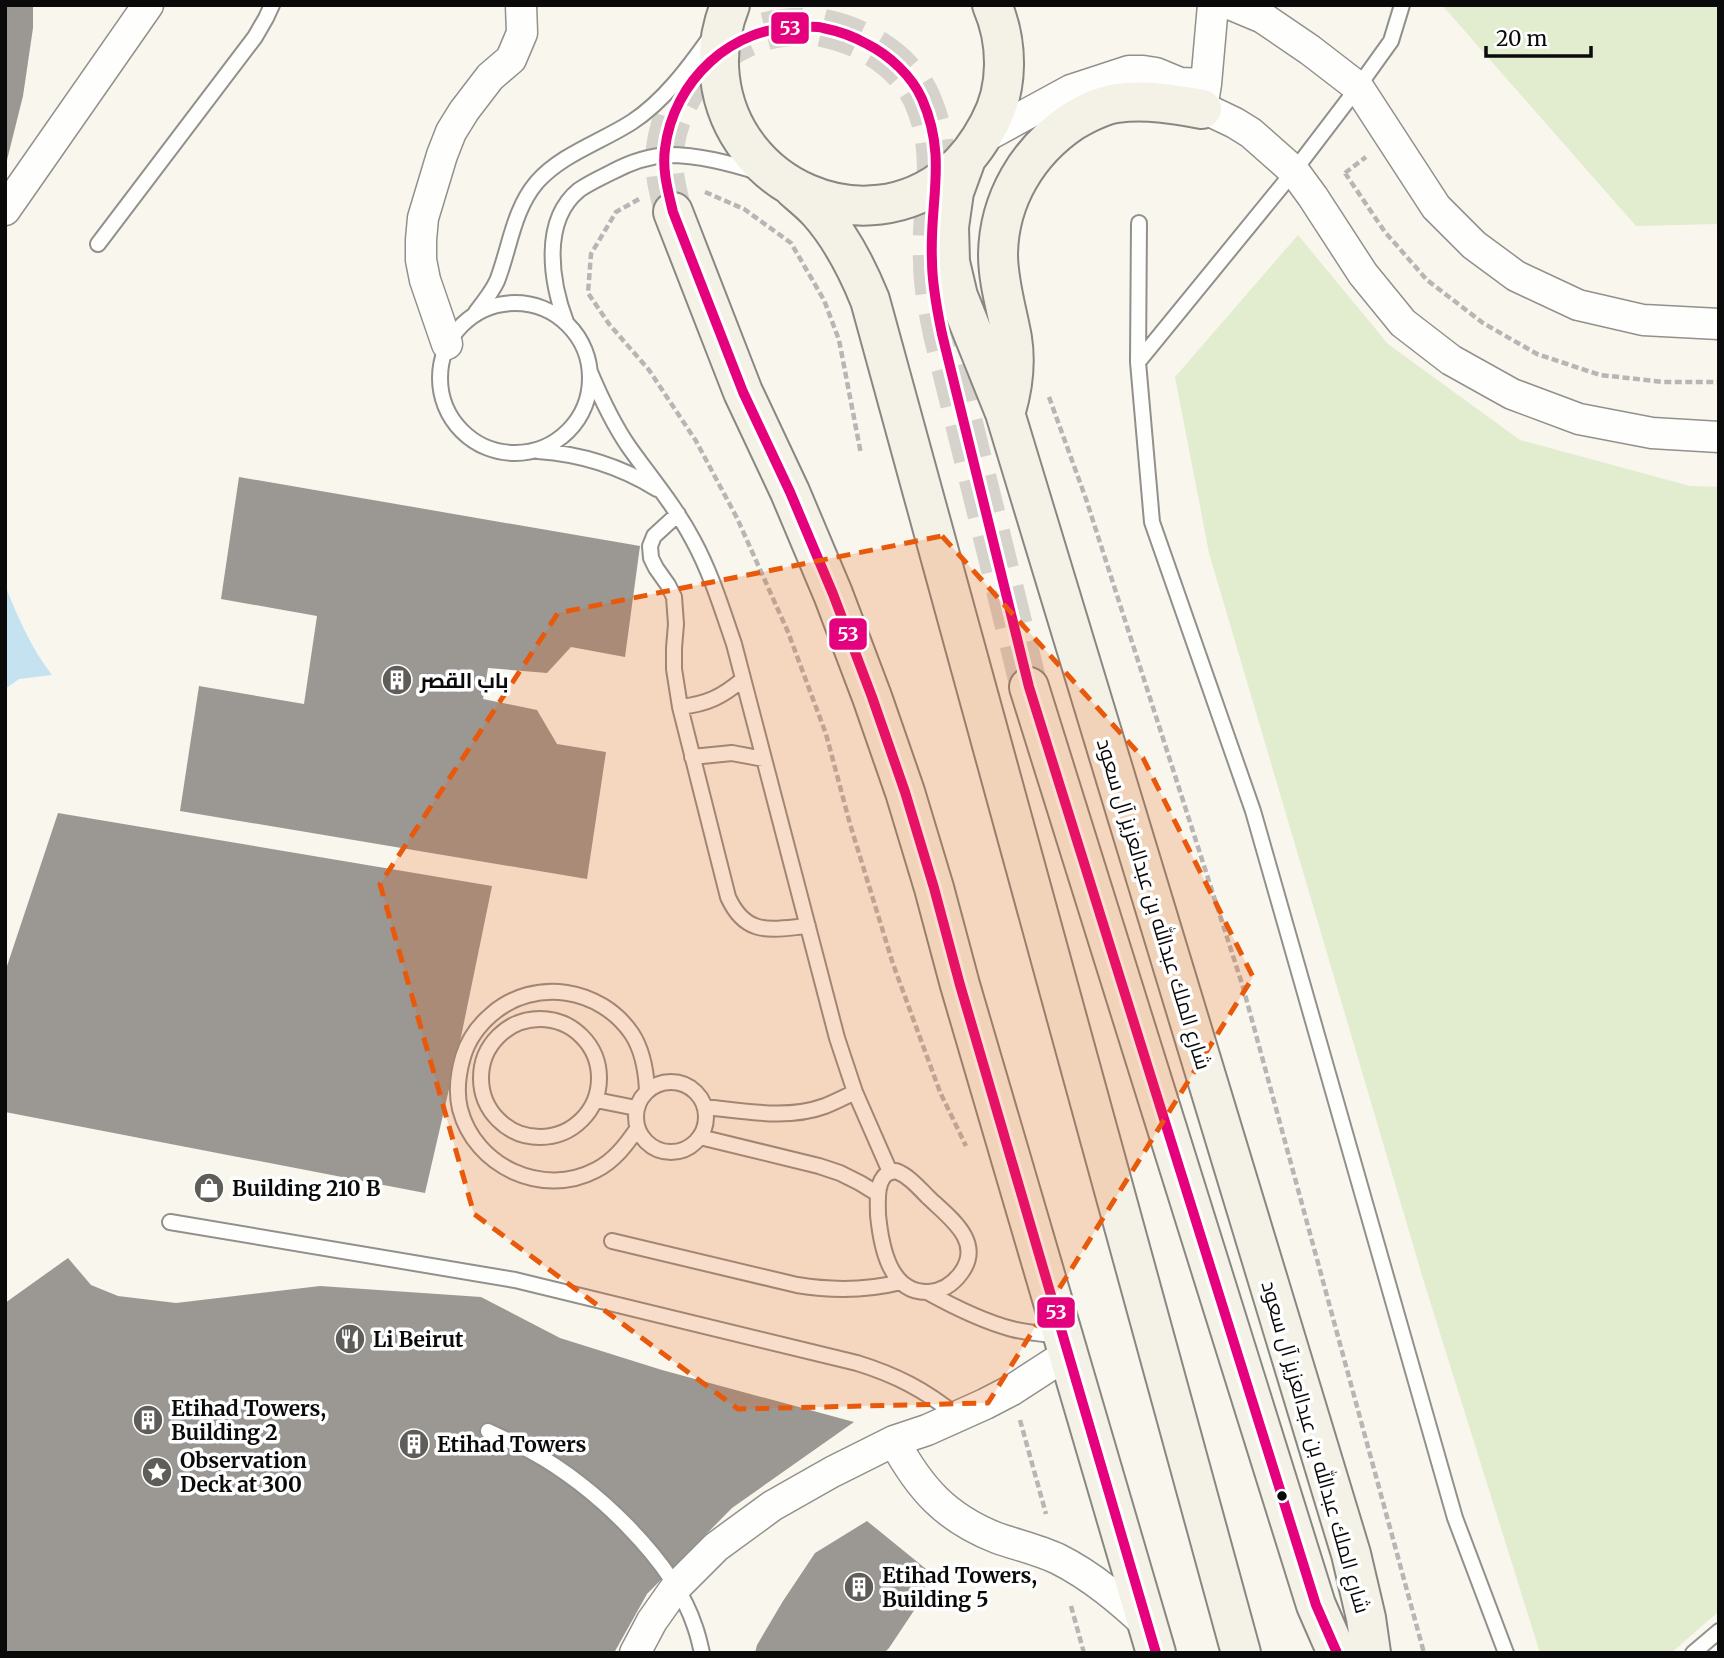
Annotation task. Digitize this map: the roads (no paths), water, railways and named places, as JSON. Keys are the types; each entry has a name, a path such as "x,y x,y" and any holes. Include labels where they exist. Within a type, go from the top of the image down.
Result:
{"street":[{"path":"5,210 148,5"},
{"path":"447,344 421,260 423,218 451,132 476,94 490,77 511,59 522,33 521,5"},
{"name":"شارع الملك عبدالله بن عبدالعزيز آل سعود","path":"992,5 1003,41 1001,92 993,116 954,192 949,227 950,262 958,296 1005,413 1351,1554 1371,1653"},
{"path":"1204,97 1213,5"},
{"path":"1232,5 1263,18 1358,87 1436,207 1474,245 1516,276 1578,305 1643,320 1719,324"},
{"path":"728,10 720,41 719,67 722,93 730,118 742,141 758,161 819,212 857,268 870,300 1241,1653"},
{"path":"786,184 816,198 838,203 885,203 907,197 929,188 949,175 974,149 1071,90 1129,71 1156,73 1204,97 1214,113 1251,133 1294,171 1363,274 1403,323 1451,360 1512,394 1579,419 1652,433 1719,437"},
{"path":"1005,413 1011,395 1014,357 998,253 1004,212 1020,176 1031,159 1060,130 1096,109 1115,103 1144,102 1182,106 1204,97"},
{"path":"673,212 743,392 833,594 905,792 1152,1639"},
{"path":"1030,687 1316,1605 1337,1653"},
{"path":"635,1653 652,1621 676,1587 716,1547 772,1506 894,1441 958,1417 1012,1390 1067,1345"},
{"path":"894,1441 908,1467 926,1490 947,1510 980,1530 1057,1559 1090,1578 1110,1593 1152,1639"}],"lane":[{"path":"99,244 255,37 272,5"},
{"path":"1138,362 1294,171 1358,87 1391,41 1402,5"},
{"path":"664,494 626,472 582,456 536,451 501,453 484,448 456,427 447,412 439,378 441,361 447,344 459,328 474,315 496,283 524,200 537,183 553,167 634,121 659,99 682,75 728,10"},
{"path":"567,323 555,286 553,248 559,218 577,191 630,163 667,155 724,162 786,184"},
{"path":"1139,223 1138,362 1152,522 1253,811 1455,1518 1506,1653"},
{"path":"474,315 500,304 528,303 555,314 567,323 578,337 598,391 617,429 678,514 694,541 715,589 734,644 837,1038 855,1092 890,1172"},
{"path":"536,451 552,444 577,421 585,406 590,372"},
{"path":"678,514 654,536 650,547 651,558 674,597 674,669 680,707 729,897 734,911 758,928 808,926"},
{"path":"680,707 713,700 743,679"},
{"path":"692,757 732,753 764,759"},
{"path":"637,1129 626,1145 597,1170 561,1181 523,1176 490,1158 467,1127 460,1109 458,1090 461,1062 472,1036 499,1008 533,993 572,993 606,1008 621,1020 633,1035 646,1070 647,1090"},
{"path":"554,1020 569,1026 583,1037 593,1050 599,1066 600,1083 596,1100 588,1115 561,1135 527,1137 511,1131 498,1121 488,1107 482,1090 481,1073 485,1057 493,1042 505,1030 520,1022 554,1020"},
{"path":"674,1081 687,1085 699,1094 705,1107 705,1128 700,1138 689,1148 674,1153 658,1151 645,1142 637,1129 636,1108 641,1096 660,1083 674,1081"},
{"path":"705,1107 773,1114 790,1113 824,1107 855,1092"},
{"path":"596,1100 636,1108"},
{"path":"700,1138 819,1166 840,1173 878,1194"},
{"path":"927,1292 942,1289 959,1276 968,1257 967,1242 962,1229 909,1178 896,1171 890,1172 884,1175 878,1194 880,1231 884,1252 892,1271 901,1282 984,1320 1067,1345"},
{"path":"170,1222 515,1280 857,1363 911,1383 936,1398 958,1417"},
{"path":"612,1241 823,1289 876,1288 901,1282"},
{"path":"488,1432 533,1453 574,1480 612,1511 646,1547 676,1587 695,1625 702,1653"},
{"path":"1693,1653 1719,1631"}],"water":[{"path":"5,585 26,632 52,675 19,679 5,689"}],"tunnel":[{"path":"673,212 664,165 665,149 670,124 680,101 693,80 710,62 730,47 752,36 776,29 802,27 820,27 851,36 891,60 918,90 930,120 936,160 932,261 938,316 1029,687"}],"place":[{"name":"باب القصر","path":"397,680"},
{"name":"Building 210 B","path":"209,1188"},
{"name":"Li Beirut","path":"350,1339"},
{"name":"Etihad Towers, Building 2","path":"148,1420"},
{"name":"Etihad Towers","path":"414,1444"},
{"name":"Observation Deck at 300","path":"157,1472"},
{"name":"Etihad Towers, Building 5","path":"859,1587"}]}
